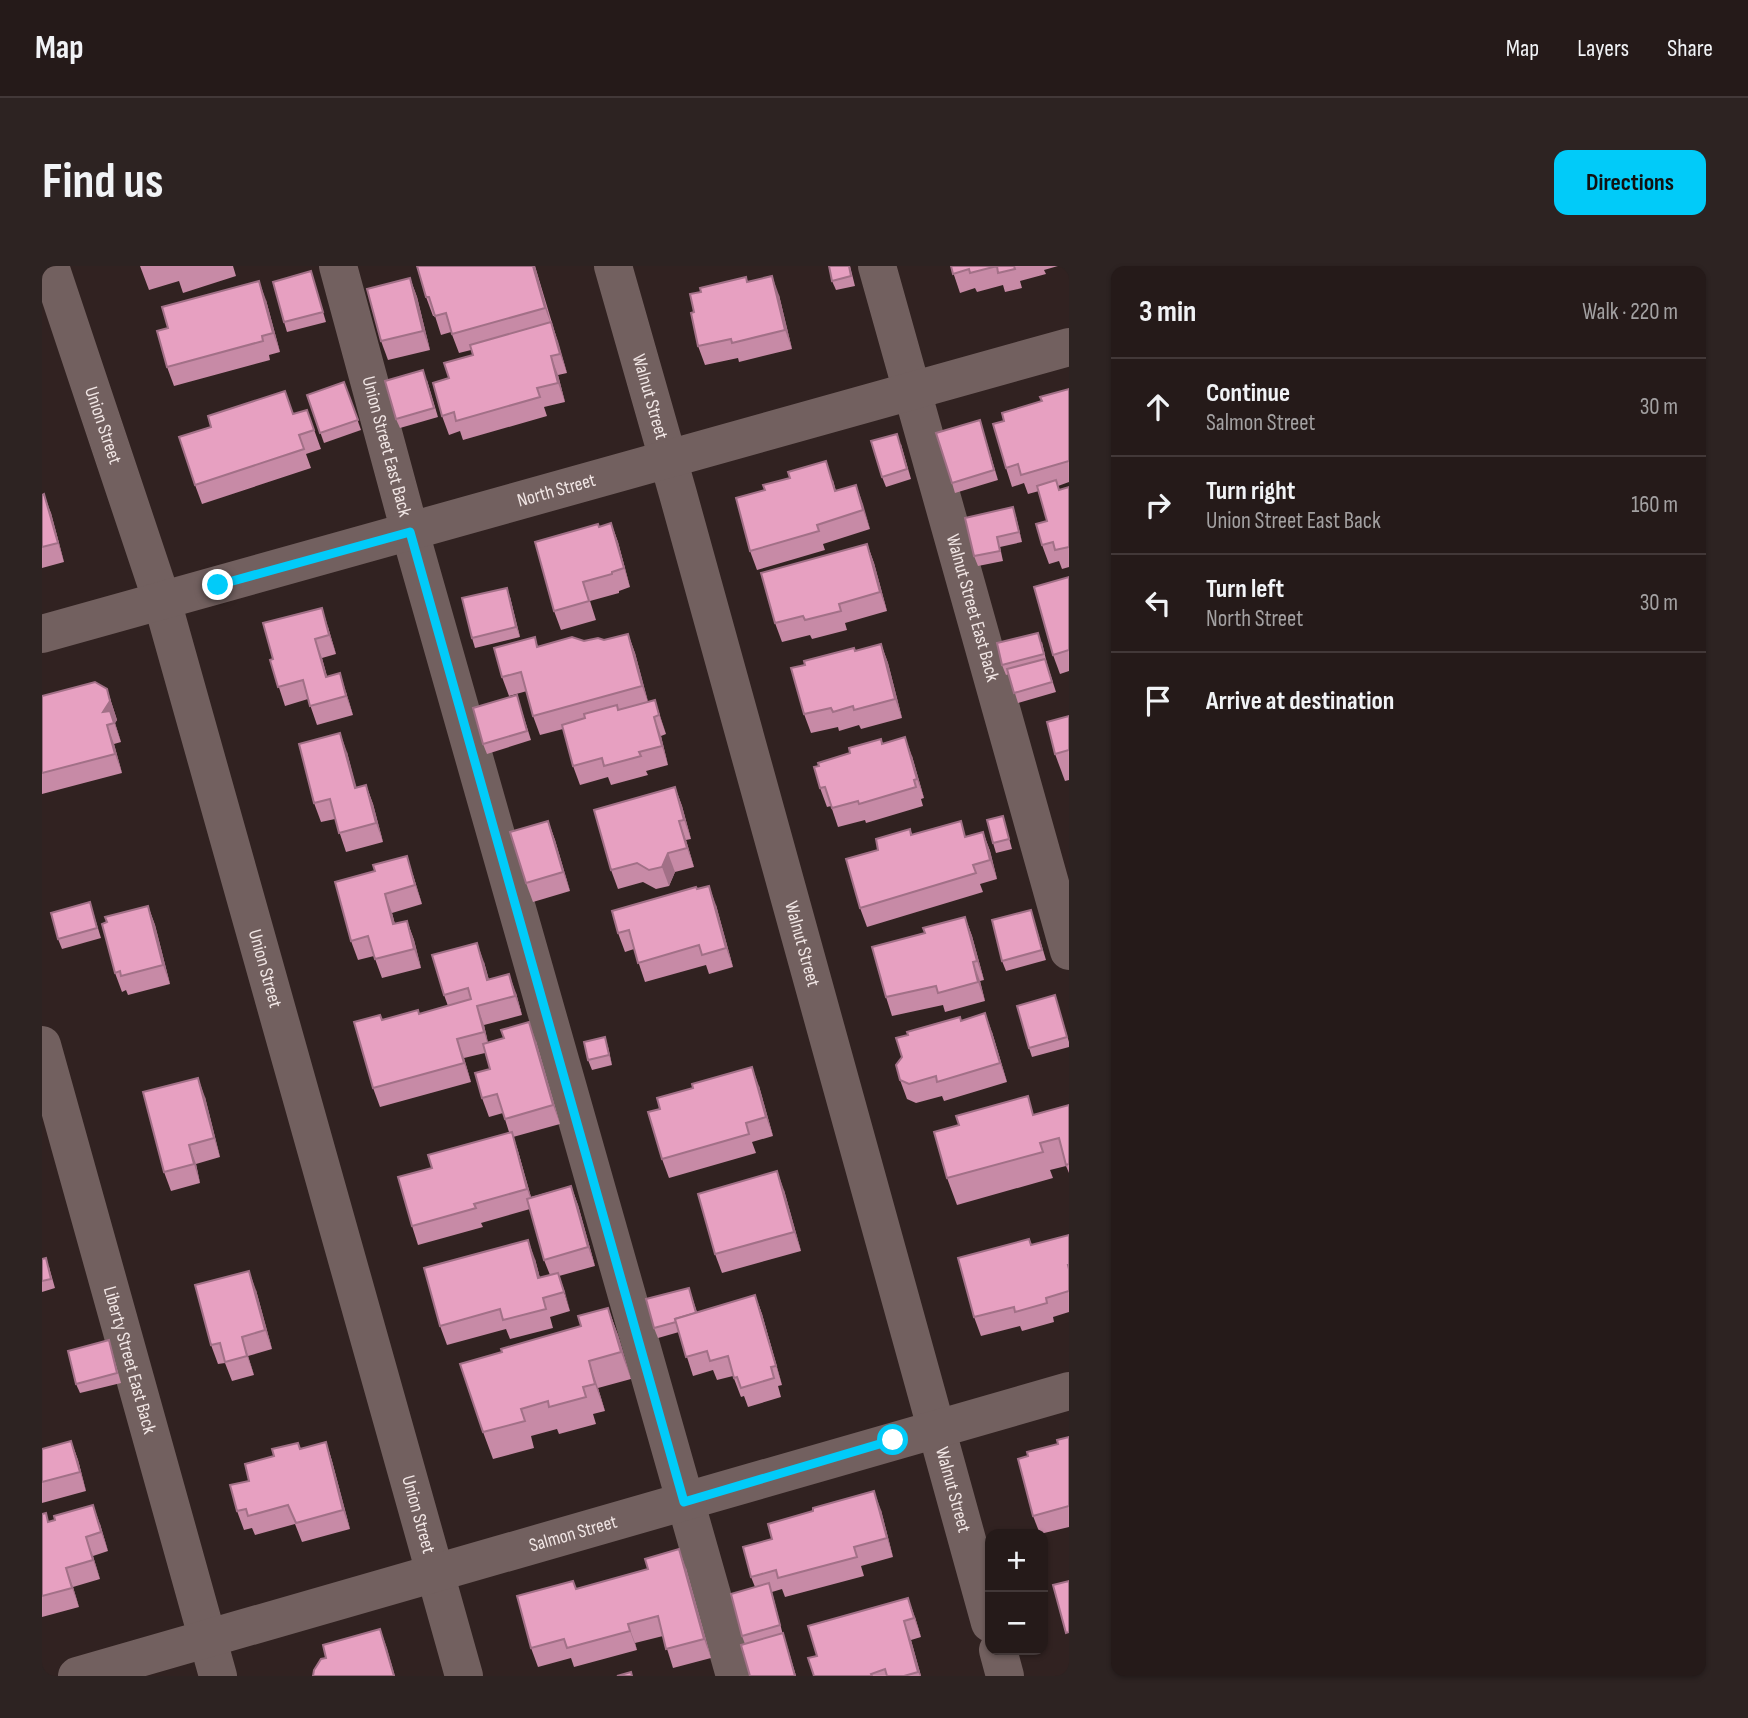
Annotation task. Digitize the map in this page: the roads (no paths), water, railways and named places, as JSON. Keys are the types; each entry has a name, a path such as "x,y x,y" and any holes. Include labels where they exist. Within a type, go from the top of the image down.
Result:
{"street":[{"name":"Union Street","path":"50,266 162,601 464,1676"},
{"name":"Union Street East Back","path":"338,266 410,532 735,1676"},
{"name":"Walnut Street","path":"613,266 985,1605"},
{"name":"Walnut Street East Back","path":"877,266 1069,951"},
{"name":"North Street","path":"42,634 1069,347"},
{"name":"Liberty Street East Back","path":"42,1045 218,1676"},
{"name":"Salmon Street","path":"77,1676 1069,1391"},
{"path":"999,1655 1005,1676"}]}
